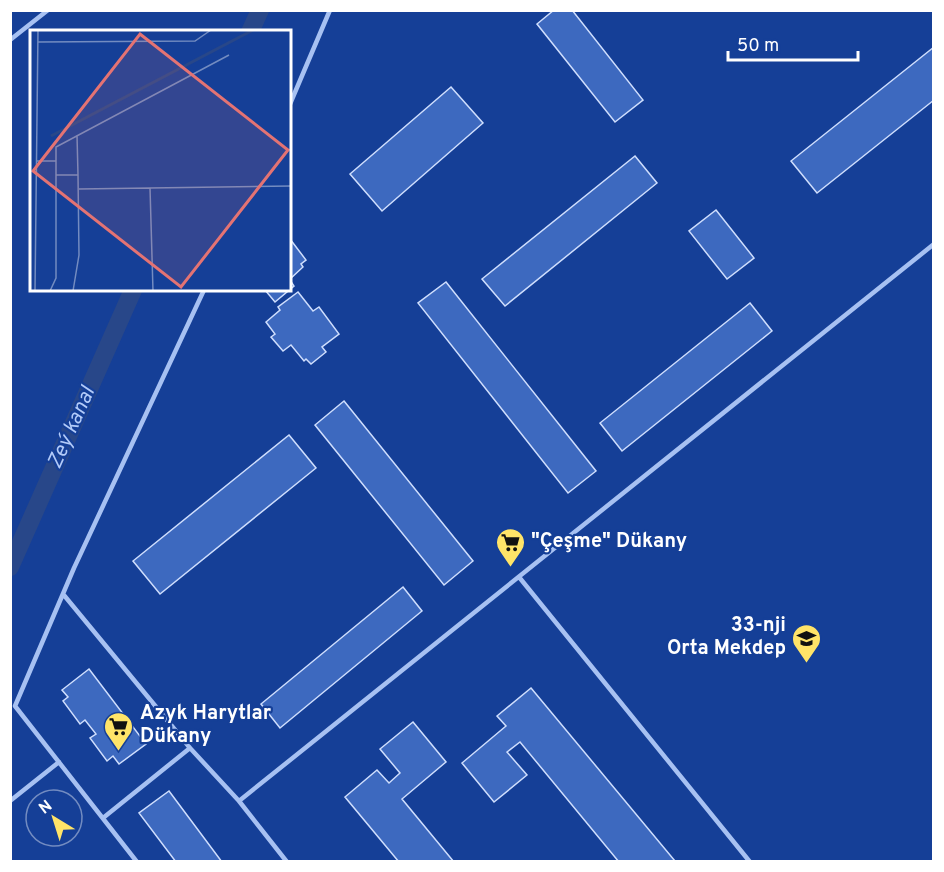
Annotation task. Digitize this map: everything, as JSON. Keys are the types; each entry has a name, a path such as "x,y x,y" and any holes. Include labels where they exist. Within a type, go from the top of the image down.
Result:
{"lane":[{"path":"10,40 48,10"},
{"path":"291,102 330,10"},
{"path":"239,801 933,244"},
{"path":"137,861 15,706 63,594 204,291"},
{"path":"519,577 750,861"},
{"path":"63,594 287,861"},
{"path":"103,818 190,748"},
{"path":"10,801 59,762"}],"building":[{"path":"554,10 572,10 643,100 615,122 537,24"},
{"path":"934,47 934,100 817,193 791,161"},
{"path":"451,87 483,123 382,211 350,174"},
{"path":"635,156 657,183 505,306 482,279"},
{"path":"716,210 754,258 727,279 689,231"},
{"path":"291,240 306,260 301,264 303,267 291,278"},
{"path":"446,282 596,471 568,493 418,303"},
{"path":"266,291 288,291 275,302"},
{"path":"298,292 313,311 319,307 339,334 322,347 326,352 311,364 306,359 304,361 291,345 283,351 271,337 275,334 266,322 280,310 278,307"},
{"path":"750,303 772,331 622,451 600,423"},
{"path":"344,401 473,561 444,585 315,425"},
{"path":"289,435 316,468 160,594 133,561"},
{"path":"403,587 422,611 280,728 261,704"},
{"path":"89,669 146,744 119,764 113,756 107,761 90,738 96,734 85,720 80,724 63,701 68,697 62,690"},
{"path":"531,688 675,862 619,862 520,742 507,752 527,775 494,802 462,763 506,726 497,716"},
{"path":"413,722 446,762 402,799 454,862 399,862 345,797 377,770 389,783 400,773 380,749"},
{"path":"169,791 222,862 176,862 139,813"}],"waterway":[{"name":"Zeý kanal","path":"251,30 260,10"},
{"name":"Zeý kanal","path":"10,567 133,291"}],"place":[{"name":"\"Çeşme\" Dükany","path":"510,568"},
{"name":"33-nji Orta Mekdep","path":"807,664"},
{"name":"Azyk Harytlar Dükany","path":"119,752"}]}
